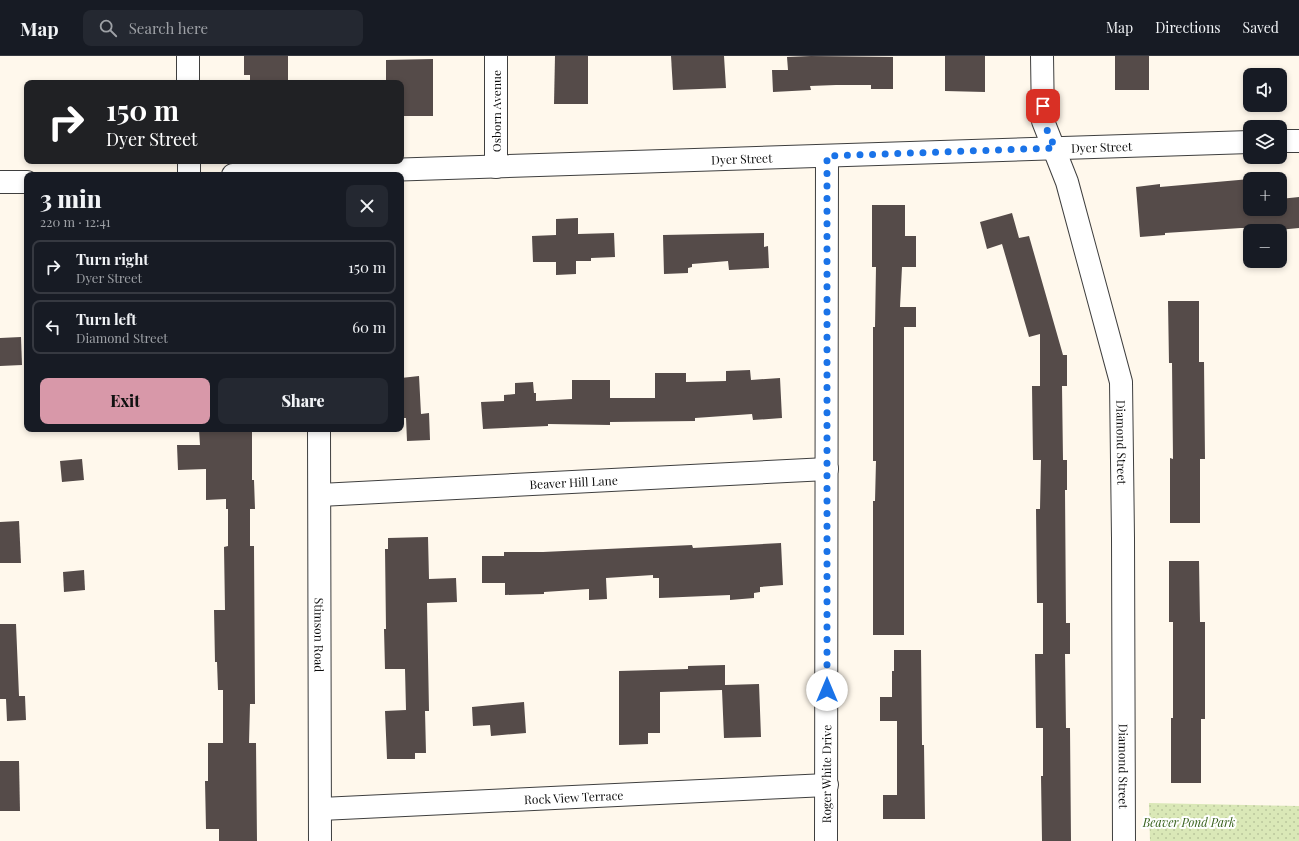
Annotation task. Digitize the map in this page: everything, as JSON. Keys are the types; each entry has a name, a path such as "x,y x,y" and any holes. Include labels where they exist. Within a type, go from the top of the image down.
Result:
{"street":[{"path":"188,56 188,80"},
{"name":"Osborn Avenue","path":"496,56 496,166"},
{"name":"Diamond Street","path":"1042,56 1043,121 1055,148 1067,182 1120,382 1123,546 1124,841"},
{"path":"1287,141 1299,141"},
{"name":"Dyer Street","path":"362,172 496,166 1243,142"},
{"name":"Roger White Drive","path":"826,841 828,469 827,156"},
{"path":"0,182 24,182"},
{"name":"Stimson Road","path":"319,432 320,841"},
{"name":"Beaver Hill Lane","path":"320,495 828,469"},
{"name":"Rock View Terrace","path":"321,809 827,785"}],"green space":[{"name":"Beaver Pond Park","path":"1149,803 1299,806 1299,841 1150,841"}],"building":[{"path":"244,56 288,56 288,80 250,80 250,75 244,75"},
{"path":"555,56 588,56 588,104 554,104"},
{"path":"671,56 724,56 726,88 673,90"},
{"path":"945,56 985,56 985,92 945,91"},
{"path":"1115,56 1149,56 1149,90 1115,90"},
{"path":"787,57 893,57 893,89 871,89 871,85 836,85 810,86 811,90 773,92 772,70 788,70"},
{"path":"433,59 433,116 404,116 404,80 386,80 386,60"},
{"path":"1243,180 1243,216 1287,216 1287,198 1299,197 1299,228 1287,229 1287,224 1243,224 1243,228 1165,233 1165,235 1140,237 1136,187 1160,184 1160,187"},
{"path":"872,205 905,205 905,236 916,236 916,267 902,267 900,307 916,307 916,327 904,327 904,635 873,635 873,501 875,501 876,461 873,461 873,327 875,327 876,267 872,267"},
{"path":"1012,213 1019,238 1029,236 1063,355 1067,355 1067,386 1062,386 1063,460 1067,460 1067,490 1065,490 1066,623 1070,623 1070,654 1065,654 1066,728 1070,728 1071,841 1042,841 1041,776 1043,776 1043,728 1036,728 1035,654 1043,654 1043,603 1037,603 1036,509 1040,509 1041,460 1033,460 1032,386 1040,386 1040,334 1029,337 1002,244 987,249 980,222"},
{"path":"578,218 578,234 614,233 615,257 591,258 591,261 576,261 576,274 556,275 556,262 533,262 532,236 556,235 556,219"},
{"path":"764,233 764,247 768,246 769,268 729,270 728,261 692,264 692,267 688,268 688,273 664,274 663,235"},
{"path":"1168,301 1199,301 1199,362 1204,362 1205,459 1200,459 1200,523 1170,523 1170,458 1173,459 1172,363 1169,363"},
{"path":"21,337 22,365 0,366 0,338"},
{"path":"750,370 751,380 780,378 782,418 753,420 752,414 695,418 695,421 610,422 610,425 548,424 548,426 483,429 481,402 504,401 504,395 515,394 515,383 533,382 534,393 536,393 536,401 572,399 572,380 610,380 610,398 655,398 655,373 686,373 686,382 726,381 726,371"},
{"path":"419,376 421,414 429,413 430,440 407,441 406,418 404,418 404,378"},
{"path":"199,432 252,432 252,480 254,480 255,509 250,509 250,546 254,546 255,704 250,704 249,743 256,743 257,841 219,841 219,829 206,829 205,781 208,781 208,743 223,743 223,690 218,690 217,662 215,662 214,610 225,610 224,547 228,546 228,509 226,509 226,499 206,500 206,469 178,470 177,445 200,445"},
{"path":"82,459 84,480 62,482 60,461"},
{"path":"19,521 21,563 0,563 0,522"},
{"path":"428,537 429,579 456,578 457,602 427,603 429,711 425,711 426,753 415,753 415,759 387,759 385,711 406,710 405,669 385,669 385,549 388,549 388,538"},
{"path":"781,543 783,585 760,587 760,592 754,593 754,598 730,600 730,595 659,598 659,578 653,578 653,575 606,578 607,599 589,600 589,589 544,592 544,594 505,595 505,583 482,583 482,556 504,556 504,552 543,552 692,545 693,548"},
{"path":"1169,561 1199,561 1200,622 1205,622 1205,719 1201,719 1201,783 1171,783 1173,622 1169,622"},
{"path":"84,570 85,590 64,592 63,572"},
{"path":"0,624 16,624 19,696 25,696 26,720 7,721 6,699 0,699"},
{"path":"894,650 921,650 922,745 924,745 925,819 883,819 883,795 897,795 897,721 880,721 880,697 892,697"},
{"path":"725,665 725,685 759,684 761,737 724,738 722,690 660,692 660,733 648,733 648,744 619,745 619,671 688,669 688,666"},
{"path":"524,702 526,733 491,736 490,725 473,726 472,707"},
{"path":"0,761 19,761 20,811 0,811"}],"route":[{"path":"827,690 827,156 1055,148 1043,121 1043,106"}]}
